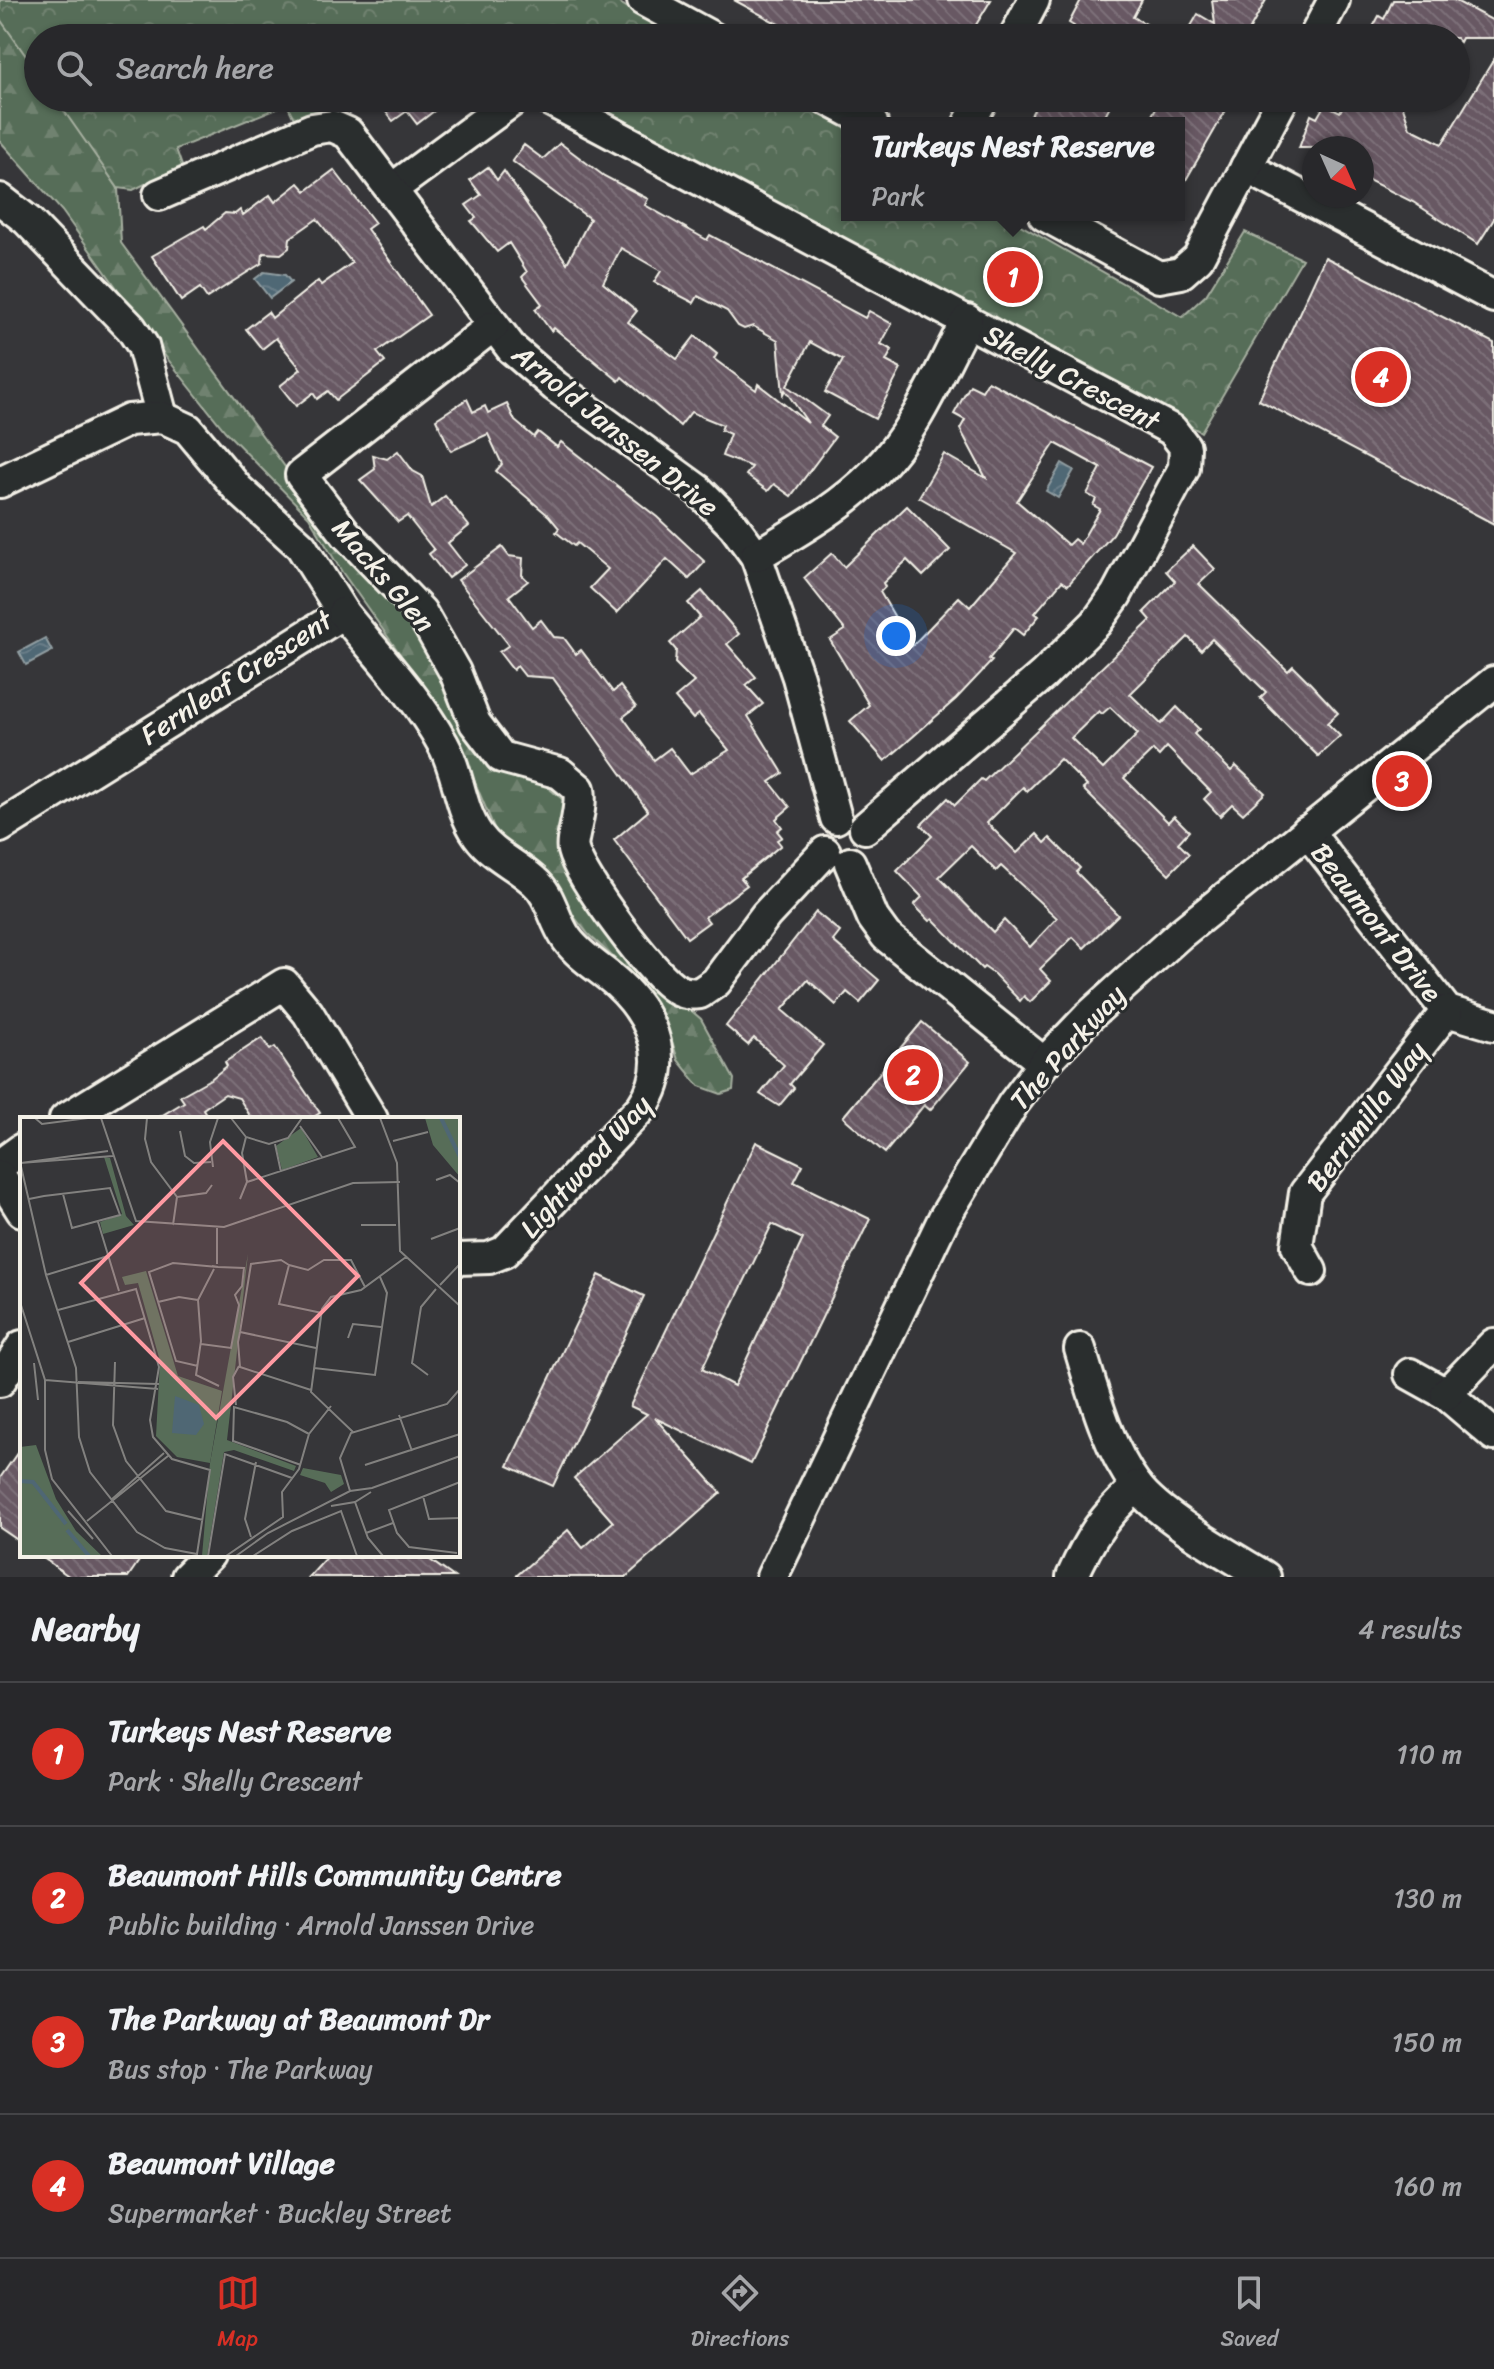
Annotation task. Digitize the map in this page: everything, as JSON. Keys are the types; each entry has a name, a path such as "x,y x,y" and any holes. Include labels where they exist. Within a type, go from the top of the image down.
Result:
{"street":[{"path":"643,0 687,24"},
{"path":"1021,24 1034,0"},
{"path":"1321,24 1334,0"},
{"path":"392,189 497,112"},
{"name":"Shelly Crescent","path":"573,112 1172,430 1185,447 1187,457 1132,565 1096,623 1043,675 865,828"},
{"path":"1055,221 1159,277 1181,273 1198,258 1275,112"},
{"name":"Arnold Janssen Drive","path":"159,195 323,126 348,133 493,326 543,377 698,490 734,526 756,556 798,677 836,818"},
{"path":"1246,167 1494,297"},
{"path":"0,199 27,220 131,328 143,346 162,417 129,420 0,482"},
{"path":"756,556 826,515 877,471 907,430 967,320"},
{"name":"Macks Glen","path":"493,326 301,475 367,558 421,612 455,672 475,723 501,757 560,773 579,789 580,821 572,846 584,878 656,970 677,990 700,993 716,982 766,915 837,857"},
{"name":"Fernleaf Crescent","path":"0,827 343,613 288,530 238,489 188,429 162,417"},
{"name":"Lightwood Way","path":"343,613 413,697 444,746 476,832 496,855 537,883 566,938 630,998 656,1048 660,1070 649,1098 504,1252 489,1258 460,1259"},
{"name":"The Parkway","path":"772,1577 944,1218 1013,1104 1044,1063 1130,977 1494,682"},
{"path":"837,857 866,849 865,828 849,816 836,818 822,836 886,936 1044,1063"},
{"name":"Beaumont Drive","path":"1307,831 1447,1011 1494,1025"},
{"path":"68,1117 284,984 308,1013 371,1117"},
{"name":"Berrimilla Way","path":"1311,1271 1297,1246 1305,1193 1447,1011"},
{"path":"0,1165 20,1150"},
{"path":"0,1176 20,1208"},
{"path":"1446,1394 1494,1344"},
{"path":"0,1381 20,1349"},
{"path":"1080,1349 1100,1413 1137,1486 1192,1532 1265,1577"},
{"path":"1410,1374 1446,1394 1494,1435"},
{"path":"1072,1577 1091,1535 1111,1509 1137,1486"},
{"path":"187,1577 207,1557"}],"green space":[{"path":"0,0 615,0 654,24 24,24 24,53 0,19"},
{"path":"0,19 24,52 24,112 66,112 118,188 121,243 313,505 409,622 499,767 546,786 566,802 566,812 658,982 701,1019 734,1079 733,1090 721,1094 699,1086 678,1060 670,1035 640,982 588,934 552,889 500,842 468,766 410,668 342,572 309,517 225,431 166,357 62,211 0,141"},
{"path":"65,112 267,112 176,149 182,166 133,190 118,188"},
{"path":"291,112 313,112 294,119"},
{"path":"609,112 818,112 841,124 841,221 1014,221 1182,317 1206,295 1245,232 1302,259 1201,432"}],"water":[{"path":"264,272 285,275 291,282 270,298 255,279"},
{"path":"1062,463 1074,470 1058,498 1046,491"},
{"path":"45,638 52,651 26,665 19,652"}],"building":[{"path":"734,0 991,0 976,24 778,24"},
{"path":"1081,0 1142,0 1133,17 1146,24 1071,24"},
{"path":"1212,0 1266,0 1253,24 1215,24"},
{"path":"1393,0 1454,0 1494,21 1494,38 1470,38 1470,24 1375,24 1379,16 1384,19"},
{"path":"1198,14 1215,24 1192,24"},
{"path":"1494,59 1494,219 1478,244 1413,202 1374,183 1374,136 1303,136 1311,115 1317,118 1320,112 1405,112 1410,128 1442,144 1462,112 1470,112 1470,98"},
{"path":"386,112 406,112 393,121"},
{"path":"408,112 433,112 417,124"},
{"path":"1033,112 1107,112 1104,117 1030,117"},
{"path":"1154,112 1225,112 1185,182 1185,117 1151,117"},
{"path":"560,143 604,176 648,199 645,205 707,240 710,235 865,318 869,311 892,324 881,344 892,350 886,361 901,369 875,419 825,392 843,360 810,342 787,386 828,416 821,426 835,437 791,496 774,484 768,491 746,475 752,467 722,456 730,434 721,430 723,425 691,412 680,426 622,377 619,381 554,328 551,331 535,309 542,304 522,277 527,272 509,243 497,252 471,221 476,218 466,205 481,195 470,180 488,167 497,180 504,171 567,263 590,219 512,161 524,145 543,159","holes":["621,248 661,271 654,282 694,303 698,296 727,311 738,326 744,329 753,326 778,340 783,394 785,390 808,423 758,384 756,390 714,359 717,354 695,336 677,359 628,322 637,311 603,283"]},
{"path":"334,170 375,223 367,229 429,315 377,352 385,362 336,400 328,391 317,399 313,393 296,406 280,386 301,369 276,338 262,349 246,329 268,312 272,318 318,281 321,285 352,263 317,219 290,238 289,248 281,254 263,253 262,263 207,298 200,288 181,301 152,256 204,226 206,229 225,213 235,214 240,210 243,215 270,195 275,202 299,183 306,191"},
{"path":"1325,257 1494,343 1494,524 1259,400"},
{"path":"988,381 1151,467 1113,534 1068,585 1062,581 1035,613 1039,616 1023,635 1014,628 989,659 992,661 956,699 885,761 850,721 869,705 830,640 845,630 804,578 832,553 844,567 907,506 950,550 923,576 907,560 883,583 885,587 880,592 912,646 959,597 970,607 1016,553 919,497 944,454 986,478 960,429 965,420 954,414 970,385 982,391","holes":["1055,443 1101,468 1087,494 1096,499 1093,505 1100,509 1080,544 1074,539 1068,545 1017,501"]},
{"path":"467,399 473,412 485,406 488,413 507,404 515,421 534,437 538,432 557,447 561,442 657,517 705,562 689,579 667,559 617,613 590,588 608,569 577,543 574,546 556,532 559,528 549,516 496,471 502,464 488,434 451,451 436,419"},
{"path":"398,451 413,471 422,476 431,507 445,496 469,526 448,543 465,565 448,578 429,554 434,550 407,516 398,522 360,480 375,469 373,455 387,459"},
{"path":"1193,546 1215,569 1199,584 1288,671 1293,666 1338,713 1327,723 1340,736 1318,756 1260,698 1266,692 1212,639 1201,650 1188,637 1130,694 1161,724 1177,707 1199,729 1194,734 1231,771 1236,766 1265,793 1243,814 1232,804 1220,816 1204,799 1211,792 1167,747 1159,756 1153,750 1124,778 1168,822 1174,816 1189,831 1178,843 1189,854 1169,874 1083,789 1087,786 1060,759 1027,791 1023,787 987,823 1017,853 1037,834 1045,843 1050,838 1080,868 1076,872 1118,915 1084,948 1073,937 1040,969 1051,981 1030,1002 1024,996 1020,1001 994,974 984,967 982,969 933,919 930,921 914,905 922,897 897,871 932,836 921,825 948,798 955,805 981,779 984,781 1151,620 1144,612 1175,581 1166,571","holes":["1110,707 1138,734 1103,769 1071,738 1099,711 1102,714","971,846 996,871 1001,866 1057,918 1030,947 1004,920 993,932 939,877"]},
{"path":"502,547 509,556 523,558 522,575 528,581 509,596 532,627 541,620 554,637 564,638 576,654 581,650 613,692 620,686 636,707 623,717 654,760 670,748 690,774 729,750 699,714 693,719 675,698 694,682 675,663 676,650 670,643 700,617 688,603 702,591 739,634 727,644 756,677 746,685 763,704 748,716 783,773 770,782 790,807 776,819 782,827 777,831 782,837 777,840 781,845 741,878 747,885 705,917 709,922 687,938 614,840 648,811 553,678 525,676 517,666 513,670 499,652 509,645 458,580"},
{"path":"816,912 840,932 833,941 879,980 860,1003 847,992 836,1005 808,980 782,1010 823,1045 790,1084 794,1088 779,1106 760,1094 784,1065 754,1038 748,1045 726,1026"},
{"path":"922,1022 970,1062 930,1110 924,1105 885,1153 843,1117"},
{"path":"262,1038 270,1050 275,1047 320,1113 313,1117 251,1117 239,1098 225,1094 203,1109 208,1117 159,1117 184,1102 180,1096 212,1078 227,1066 225,1062"},
{"path":"756,1142 803,1165 794,1182 870,1219 751,1464 655,1418 721,1493 626,1577 515,1577 568,1530 583,1548 613,1522 574,1478 647,1414 630,1406","holes":["772,1224 803,1239 734,1386 702,1369"]},
{"path":"599,1275 644,1296 553,1486 508,1466"},
{"path":"20,1449 20,1542 0,1528 0,1478"},
{"path":"42,1557 142,1557 128,1577 70,1577"},
{"path":"327,1557 426,1557 454,1577 309,1577"}],"place":[{"name":"Turkeys Nest Reserve","path":"1013,277"},
{"name":"Beaumont Village","path":"1381,377"},
{"name":"The Parkway at Beaumont Dr","path":"1402,781"},
{"name":"Beaumont Hills Community Centre","path":"913,1075"}]}
